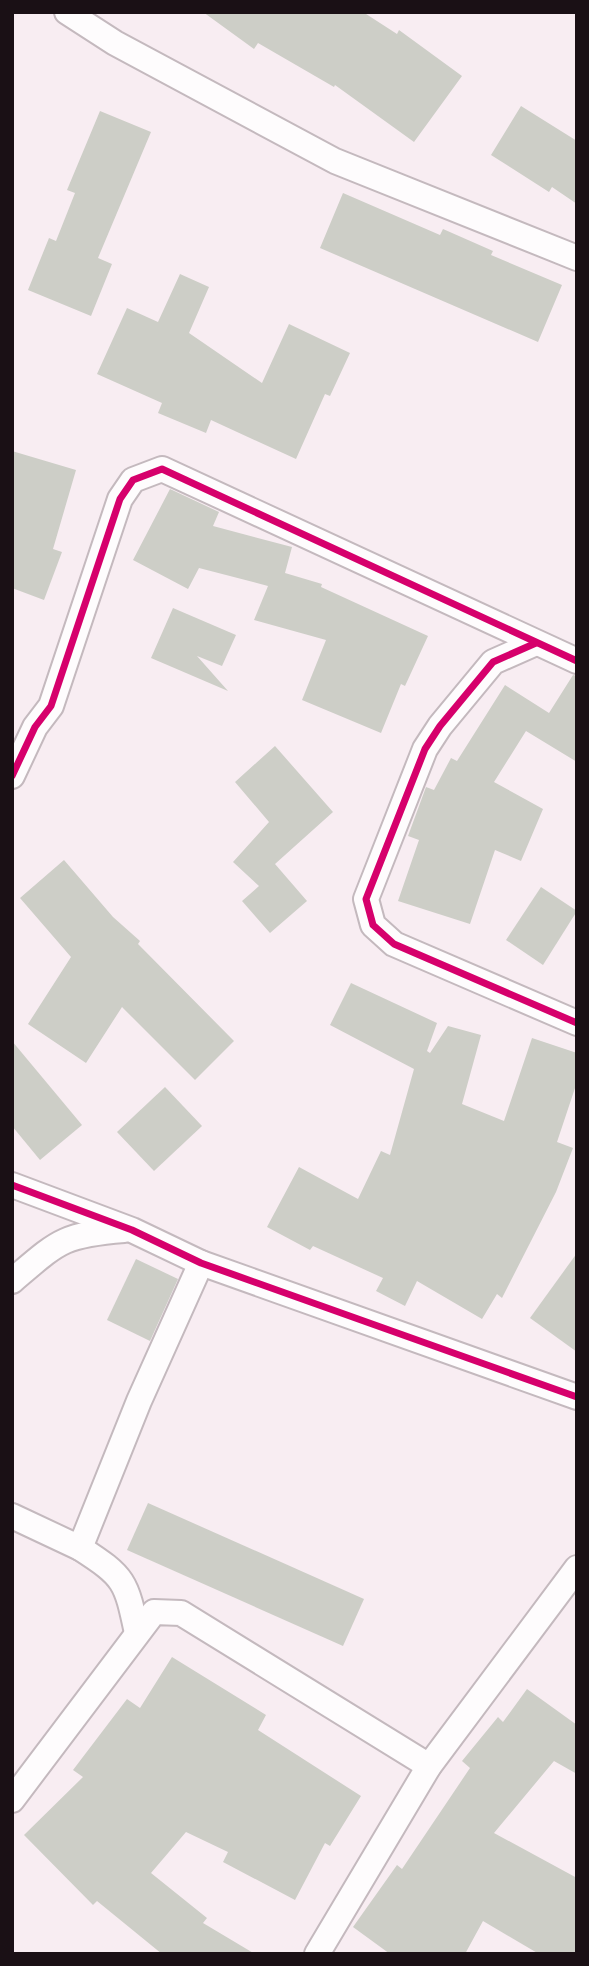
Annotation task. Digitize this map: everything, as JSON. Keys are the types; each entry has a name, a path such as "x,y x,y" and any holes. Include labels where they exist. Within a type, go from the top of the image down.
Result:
{"street":[{"path":"68,12 115,43 335,160 577,258"},
{"path":"12,776 35,727 51,706 120,499 132,480 162,469 485,616 577,661"},
{"path":"485,616 493,662"},
{"path":"536,643 493,662 440,726 425,749 366,899 373,925 394,944 577,1023"},
{"path":"12,1185 132,1230 201,1263 577,1397"},
{"path":"12,1281 54,1245 78,1234 132,1230"},
{"path":"80,1548 139,1401 201,1263"},
{"path":"12,1516 80,1548 107,1565 128,1588 137,1633"},
{"path":"317,1954 429,1766 577,1568"},
{"path":"12,1800 154,1612 181,1613 429,1766"}],"building":[{"path":"203,12 363,12 397,34 399,30 462,76 414,142 335,85 334,87 258,43 254,49"},
{"path":"521,106 577,141 577,204 552,187 549,192 491,155"},
{"path":"100,111 151,132 98,258 112,264 91,316 28,290 49,238 56,241 75,193 67,190"},
{"path":"343,193 440,235 443,229 493,251 491,255 562,285 538,342 320,248"},
{"path":"180,274 209,287 189,333 262,383 289,324 350,353 330,396 325,394 296,459 211,420 206,433 158,413 162,403 97,374 127,308 158,322"},
{"path":"12,451 76,470 53,549 62,552 44,600 12,588"},
{"path":"170,489 219,512 213,526 292,547 285,573 322,584 321,587 428,636 405,686 401,684 381,733 302,700 326,640 254,620 268,586 199,568 188,589 133,560"},
{"path":"173,608 236,635 222,666 197,656 228,691 151,658"},
{"path":"573,675 577,676 577,762 526,731 494,782 543,809 521,861 495,850 470,924 398,901 419,840 408,836 426,787 434,790 451,758 457,761 505,685 549,713"},
{"path":"275,746 333,812 275,864 307,901 270,933 242,901 259,886 233,862 269,822 235,782"},
{"path":"64,860 113,917 140,941 138,944 234,1041 195,1080 122,1007 86,1063 28,1024 71,957 20,898"},
{"path":"541,887 577,911 543,965 506,940"},
{"path":"351,983 437,1023 427,1051 430,1053 448,1026 481,1035 462,1104 504,1121 532,1038 577,1053 577,1082 557,1142 573,1148 556,1192 502,1298 497,1294 482,1319 417,1281 405,1306 376,1291 383,1278 313,1246 310,1250 267,1227 299,1167 358,1199 381,1151 390,1155 414,1069 330,1025"},
{"path":"12,1041 82,1125 40,1160 12,1126"},
{"path":"165,1087 202,1126 154,1171 117,1132"},
{"path":"577,1253 577,1352 530,1318"},
{"path":"136,1259 178,1279 150,1341 107,1320"},
{"path":"148,1503 364,1599 343,1646 127,1550"},
{"path":"172,1657 266,1715 258,1730 361,1796 330,1846 325,1843 295,1900 223,1862 228,1852 186,1832 151,1873 207,1918 203,1923 255,1954 162,1954 97,1901 93,1905 24,1835 83,1777 73,1770 127,1699 140,1708"},
{"path":"527,1689 577,1725 577,1774 554,1761 494,1833 577,1878 577,1954 539,1954 483,1921 465,1954 390,1954 353,1927 397,1865 402,1869 470,1768 462,1761 498,1717 503,1722"}],"cycle path":[{"path":"12,776 35,727 51,706 120,499 133,480 162,469 577,661"},
{"path":"536,643 493,662 440,726 425,749 366,899 373,925 394,944 577,1023"},
{"path":"12,1185 132,1230 201,1263 577,1397"}]}
